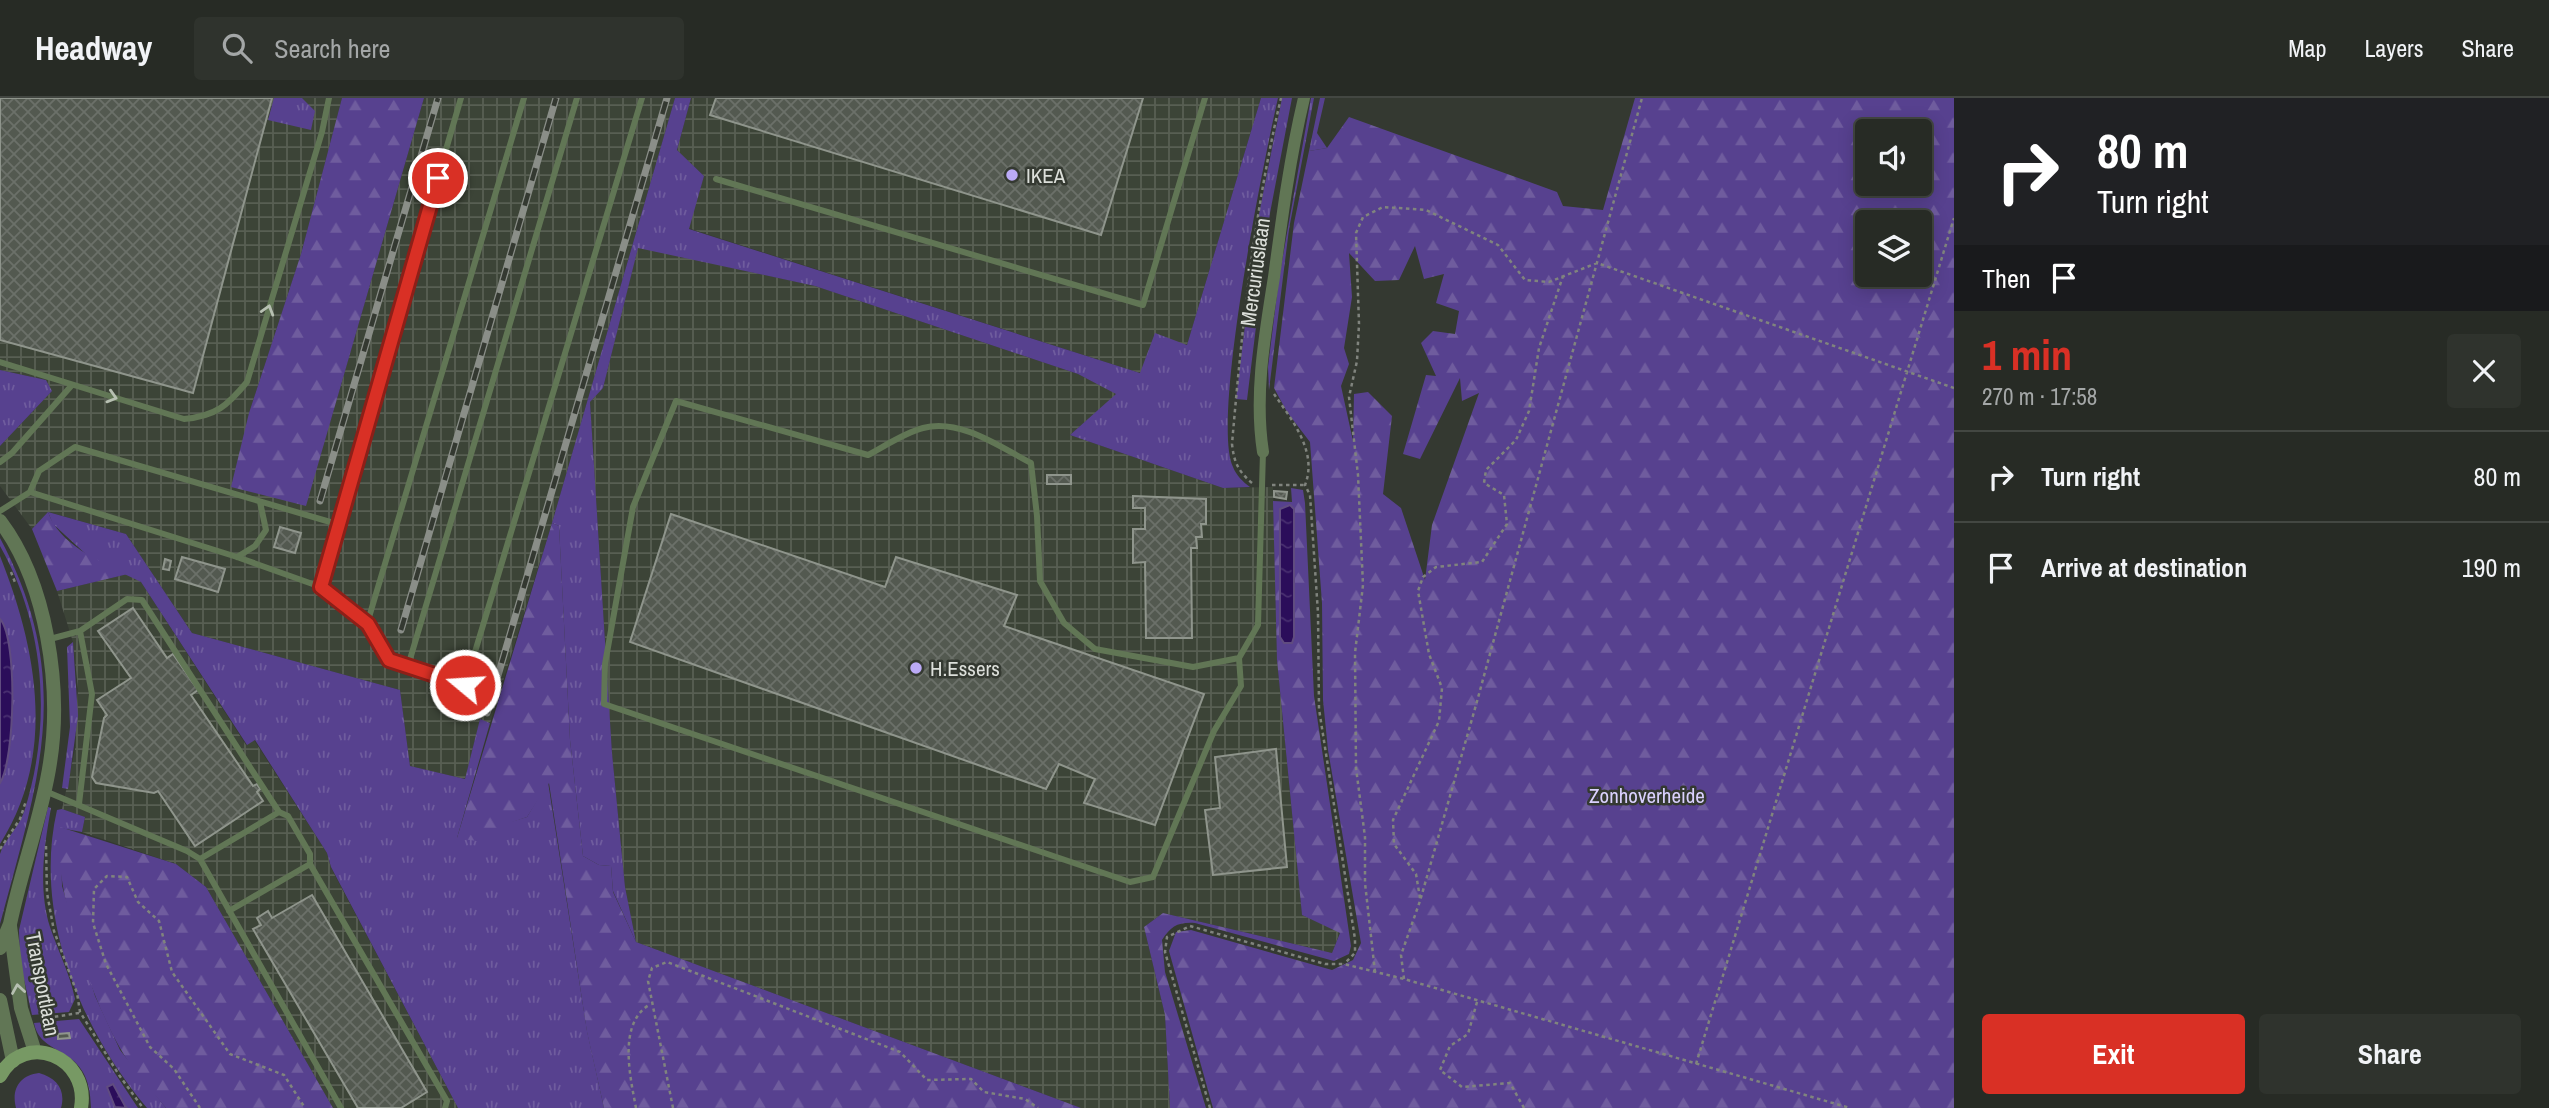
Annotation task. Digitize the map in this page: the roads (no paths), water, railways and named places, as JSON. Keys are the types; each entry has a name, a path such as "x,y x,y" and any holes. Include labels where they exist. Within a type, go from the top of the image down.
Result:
{"main road":[{"path":"0,1076 13,1060 35,1052 63,1059 74,1069 80,1083 80,1108"}],"street":[{"name":"Mercuriuslaan","path":"1263,452 1258,421 1266,334 1292,149 1304,98"},
{"name":"Transportlaan","path":"0,521 32,584 50,639 54,686 50,763 36,791 10,924 0,948"},
{"name":"Transportlaan","path":"10,924 21,1007 35,1052"},
{"path":"0,1000 13,1060"}],"lane":[{"path":"0,362 184,419 208,417 231,401 247,382 329,98"},
{"path":"321,587 461,98"},
{"path":"368,624 524,98"},
{"path":"408,666 577,98"},
{"path":"30,492 237,556 321,587 368,624 389,660 465,685 642,98"},
{"path":"716,179 1143,305 1205,98"},
{"path":"0,462 12,453 72,385"},
{"path":"1239,658 1193,667 1096,649 1064,623 1040,581 1031,463 964,429 924,427 868,455 676,401 633,507 605,664 604,705 1130,882 1153,877 1214,731 1241,686 1239,658 1258,625 1263,452"},
{"path":"0,511 30,492 39,471 75,447 337,524"},
{"path":"237,556 255,546 265,530 260,502"},
{"path":"50,639 80,631 128,599 142,600 279,812 288,816 310,854 310,864 447,1101 445,1108"},
{"path":"79,804 92,694 80,631"},
{"path":"36,791 79,804 187,850 200,859 341,1108"},
{"path":"200,859 279,812"},
{"path":"229,911 310,864"}],"water":[{"path":"1290,505 1294,509 1294,637 1292,643 1284,643 1280,637 1280,509"},
{"path":"0,619 10,650 12,700 9,750 0,783"},
{"path":"113,1084 127,1108 115,1107 107,1087"}],"railway":[{"path":"320,501 438,98"},
{"path":"401,630 556,98"},
{"path":"487,713 667,98"}],"place":[{"name":"IKEA","path":"1012,175"},
{"name":"H.Essers","path":"916,668"}],"park label":[{"name":"Zonhoverheide","path":"1647,795"}]}
